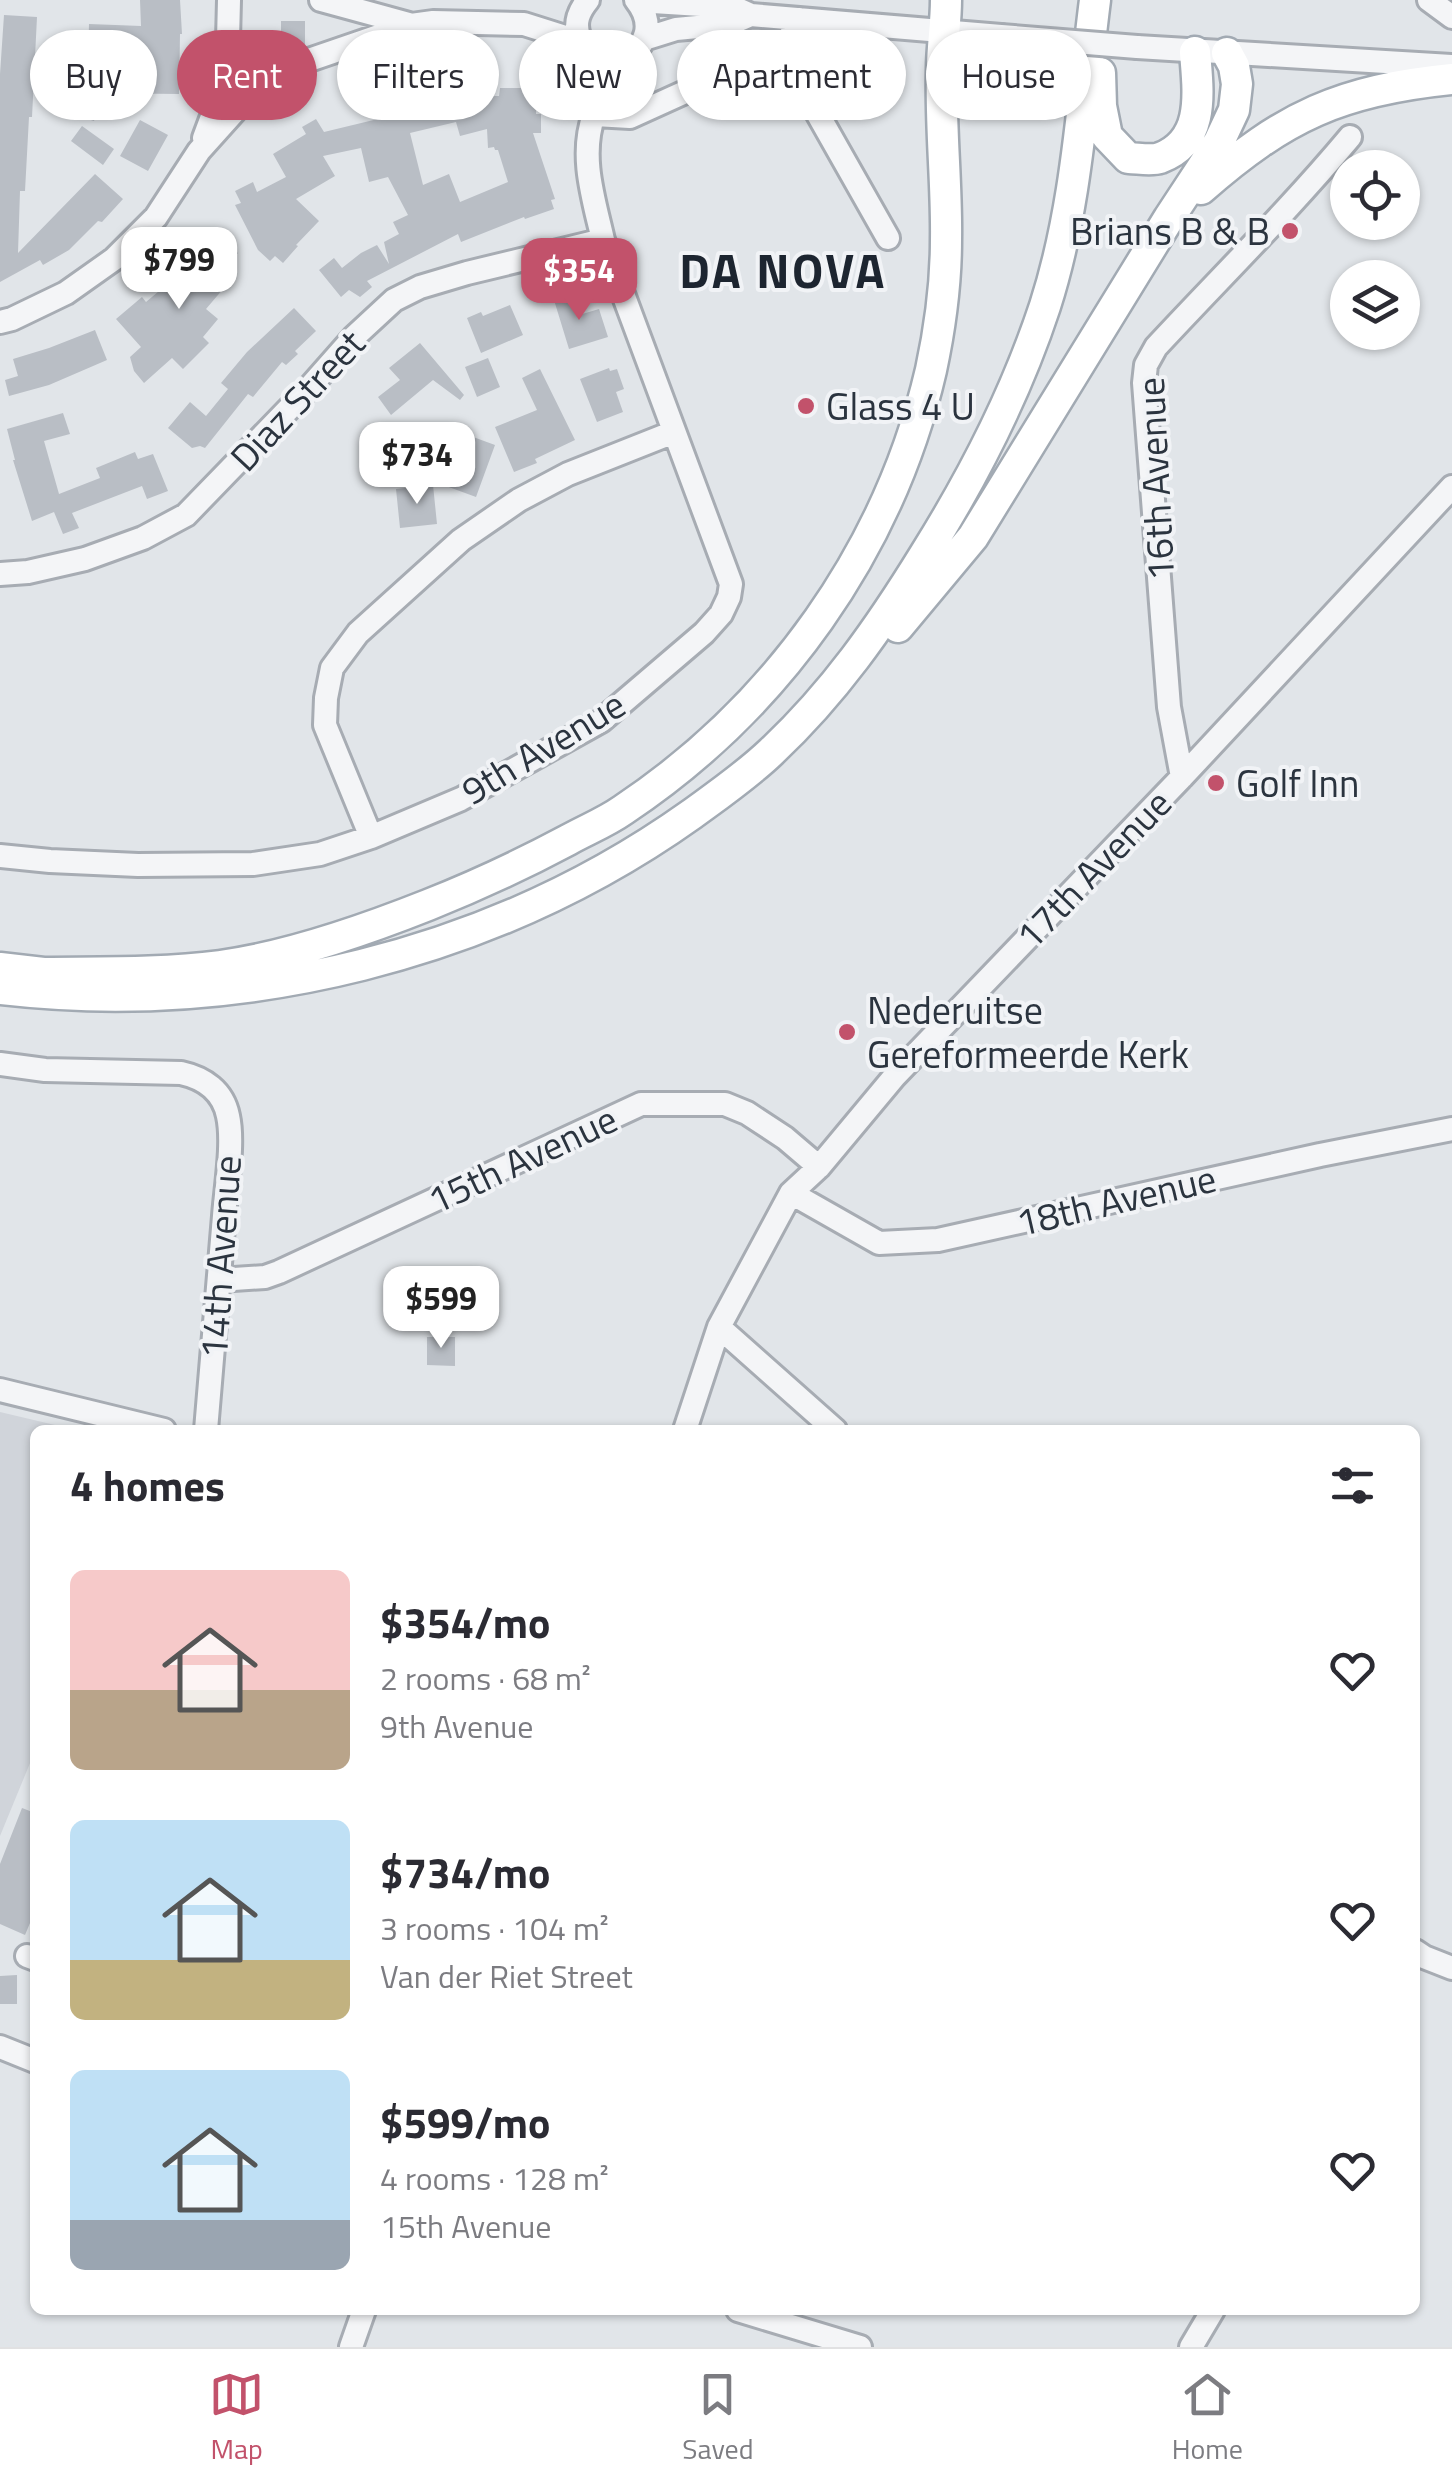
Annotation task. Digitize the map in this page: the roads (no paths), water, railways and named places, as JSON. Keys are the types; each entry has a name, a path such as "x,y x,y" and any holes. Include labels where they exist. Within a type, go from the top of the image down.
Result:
{"main road":[{"path":"1095,0 1101,52 1101,106 1107,136 1128,158 1157,159 1188,137 1197,110 1196,52"},
{"path":"770,754 834,686 874,635 972,475 1010,398 1046,304 1070,210 1095,0"},
{"path":"34,972 224,966 396,917 512,870 620,812 701,752 749,706 803,643 846,580 888,498 919,414 931,368 945,275 942,68 946,15"},
{"path":"0,990 80,996 214,991 344,970 432,945 528,909 654,841 714,798 856,680 973,537 1219,142 1234,110 1237,84 1227,53"},
{"path":"1169,218 1252,146 1320,107 1376,90 1452,80"},
{"path":"0,968 137,980 279,971 341,960 524,900 648,833 748,758 830,681 906,586"}],"street":[{"path":"199,152 223,86 229,0"},
{"path":"321,0 433,22 524,24 567,14 586,2"},
{"path":"645,30 646,19 637,0 733,7 751,16"},
{"path":"1429,0 1452,17"},
{"name":"9th Avenue","path":"580,30 577,23 586,2"},
{"path":"0,322 66,293 114,259 156,217 199,152 276,71 403,15"},
{"path":"657,35 676,29 730,24 751,16 946,15 1002,36 1196,52 1452,66"},
{"path":"794,30 799,18"},
{"path":"524,24 540,30"},
{"name":"9th Avenue","path":"0,856 138,865 254,864 320,854 371,837 462,799 602,721 721,614 731,584 604,240 587,154 593,120"},
{"path":"820,120 888,238"},
{"name":"16th Avenue","path":"1182,776 1169,707 1146,418 1146,364 1156,348 1300,197 1350,137"},
{"name":"Diaz Street","path":"0,574 85,559 143,538 186,515 354,337 394,300 467,272 604,240"},
{"path":"371,837 325,725 332,668 358,633 460,540 519,500 568,474 674,432"},
{"name":"17th Avenue","path":"687,1425 719,1327 791,1193 819,1167 894,1077 1452,486"},
{"name":"14th Avenue","path":"0,1064 45,1070 181,1073 197,1076 223,1102 230,1132 206,1425"},
{"name":"15th Avenue","path":"218,1280 265,1277 279,1272 641,1104 725,1104 747,1113 785,1138 819,1167"},
{"name":"18th Avenue","path":"791,1193 879,1243 938,1240 1452,1129"},
{"path":"719,1327 829,1425"},
{"path":"0,1390 144,1425"},
{"path":"1420,1960 1452,1968"},
{"path":"0,2047 30,2059"},
{"path":"351,2347 362,2315"},
{"path":"754,2315 860,2347"},
{"path":"1191,2347 1210,2315"}],"place":[{"name":"Brians B & B","path":"1290,231"},
{"name":"Glass 4 U","path":"806,406"},
{"name":"Golf Inn","path":"1216,783"},
{"name":"Nederuitse Gereformeerde Kerk","path":"847,1032"}],"district":[{"name":"DA NOVA","path":"783,270"}]}
